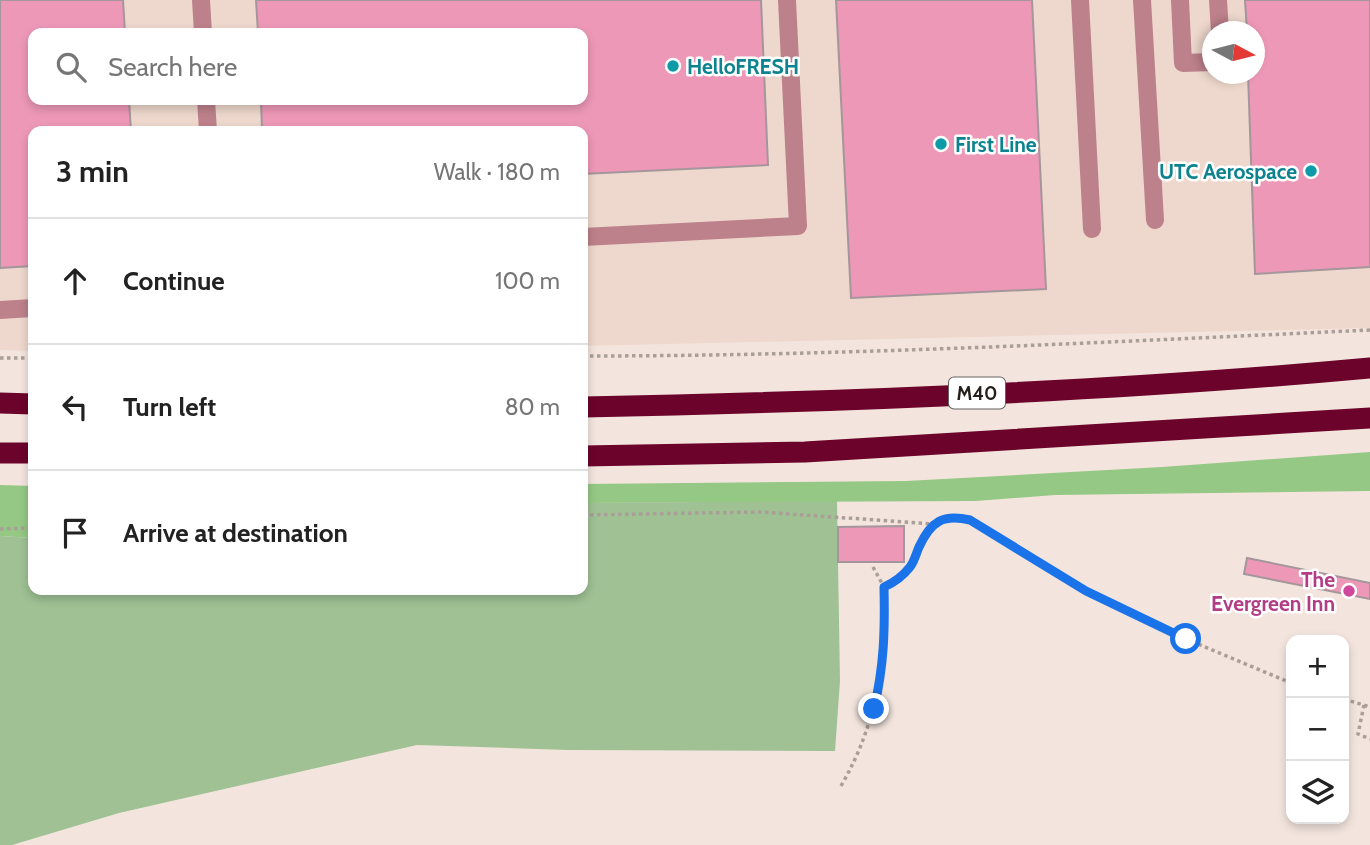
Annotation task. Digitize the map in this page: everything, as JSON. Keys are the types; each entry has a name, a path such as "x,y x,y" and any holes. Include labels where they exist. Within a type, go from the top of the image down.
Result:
{"highway":[{"name":"M40","path":"588,407 756,403 1203,383 1370,369"},
{"path":"0,403 28,404"},
{"path":"588,456 805,452 1370,418"},
{"path":"0,453 28,453"}],"lane":[{"path":"201,0 203,28"},
{"path":"588,237 798,226 787,0"},
{"path":"1080,0 1092,229"},
{"path":"1142,0 1155,220"},
{"path":"1180,0 1183,64 1202,63"},
{"path":"1218,0 1219,21"},
{"path":"206,105 208,126"},
{"path":"0,310 28,308"}],"path":[{"path":"588,356 683,356 1066,344 1370,330"},
{"path":"0,358 28,358"},
{"path":"588,515 760,512 934,523 951,515 970,520 1086,591 1186,639 1286,681"},
{"path":"884,587 893,583 911,566 920,544 934,523"},
{"path":"0,529 28,528"},
{"path":"841,786 874,709 882,671 884,587 873,567"},
{"path":"1349,700 1370,707"},
{"path":"1364,705 1358,734 1370,739"}],"shaded area":[{"path":"0,0 1370,0 1370,328 588,346 588,126 28,126 28,351 0,350"}],"green space":[{"path":"1370,452 1370,491 1055,495 976,501 588,503 588,484 906,481"},
{"path":"0,485 28,486 28,538 0,536"},
{"path":"837,501 840,681 835,751 567,750 417,745 119,813 12,845 0,845 0,536 28,538 28,595 588,595 588,503"}],"building":[{"path":"0,0 123,0 125,28 28,28 28,105 129,105 131,126 28,126 28,266 0,268"},
{"name":"HelloFRESH","path":"256,0 761,0 768,165 588,174 588,126 262,126 261,105 588,105 588,28 258,28"},
{"name":"First Line","path":"836,0 1032,0 1046,289 851,298"},
{"name":"UTC Aerospace","path":"1245,0 1370,0 1370,267 1255,274 1248,84 1265,84 1265,21 1246,21"},
{"path":"904,526 904,562 838,562 838,527"},
{"name":"The Evergreen Inn","path":"1247,558 1370,583 1370,599 1244,574"}],"place":[{"name":"HelloFRESH","path":"673,66"},
{"name":"First Line","path":"941,144"},
{"name":"UTC Aerospace","path":"1311,171"},
{"name":"The Evergreen Inn","path":"1349,591"}],"route":[{"path":"874,709 882,671 884,587 893,583 911,566 920,544 934,523 951,515 970,520 1086,591 1186,639"}]}
